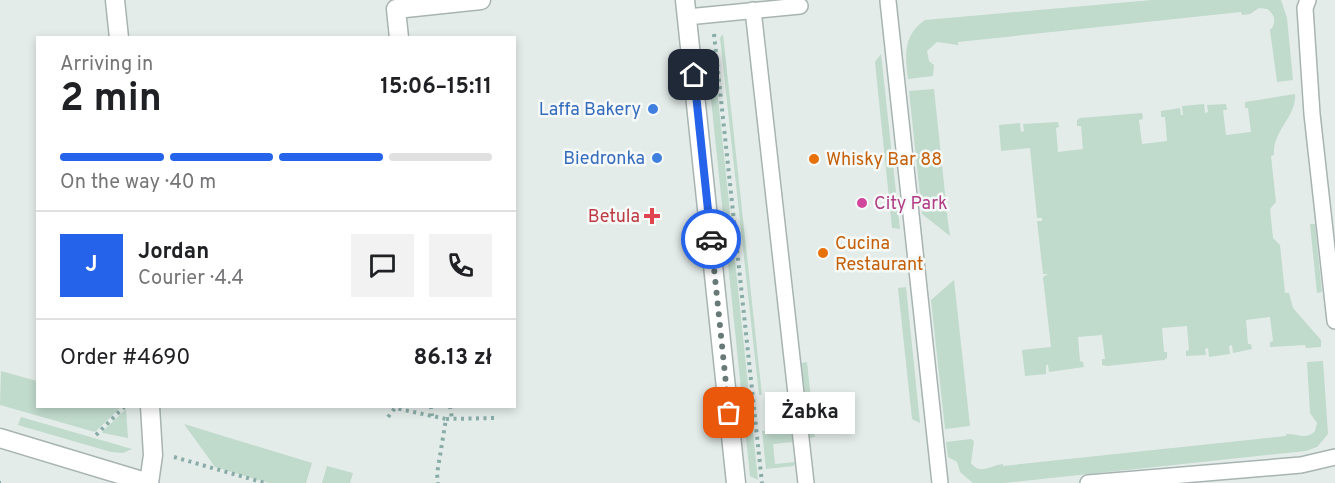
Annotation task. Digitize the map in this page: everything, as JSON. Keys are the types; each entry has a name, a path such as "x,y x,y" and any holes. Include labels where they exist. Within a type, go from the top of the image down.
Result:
{"street":[{"path":"115,0 119,36"},
{"path":"399,36 396,9 482,0"},
{"path":"686,8 736,483"},
{"path":"0,438 149,483 153,447 150,408"}],"lane":[{"path":"1308,0 1305,8 1312,114 1335,321"},
{"path":"888,1 940,483"},
{"path":"686,8 711,14 800,6"},
{"path":"759,9 806,483"},
{"path":"1088,483 1301,465 1335,457"}],"path":[{"path":"711,14 762,483"},
{"path":"96,435 123,408"},
{"path":"388,417 395,408 446,419 497,418"},
{"path":"431,408 432,416"},
{"path":"450,408 452,419"},
{"path":"438,483 436,474 446,419"},
{"path":"153,447 172,453 175,459 265,483"}],"green space":[{"path":"1152,0 1281,0 1287,18 1293,80 1277,82 1270,30 1274,25 1274,19 1267,9 1259,8 1250,14 1242,15 1241,12 958,42 958,45 937,42 927,51 929,61 934,65 933,76 908,79 906,54 909,39 925,20"},
{"path":"723,34 762,395 759,395 720,38"},
{"path":"881,54 900,229 892,228 875,62"},
{"path":"707,60 714,60 758,480 750,476"},
{"path":"934,89 950,236 922,214 909,91"},
{"path":"1295,94 1295,102 1277,138 1274,155 1271,156 1276,202 1270,209 1273,238 1280,245 1285,293 1289,293 1293,308 1321,340 1321,347 1306,348 1305,345 1270,347 1270,342 1273,341 1270,317 1246,320 1248,344 1251,344 1252,349 1233,353 1232,345 1229,346 1230,354 1209,357 1208,348 1205,349 1206,355 1186,356 1186,351 1189,350 1187,326 1162,328 1164,352 1167,352 1167,358 1107,366 1102,365 1102,359 1105,359 1102,335 1078,337 1080,361 1083,362 1084,367 1049,372 1048,365 1046,365 1046,374 1025,376 1022,350 1051,347 1043,277 1048,274 1043,274 1037,221 1042,221 1042,218 1037,218 1030,148 1001,151 999,125 1020,123 1021,132 1024,131 1023,124 1058,122 1059,127 1056,128 1058,152 1083,149 1081,126 1077,126 1077,120 1080,118 1142,113 1143,119 1139,120 1142,144 1167,141 1165,117 1161,117 1161,111 1180,108 1181,115 1183,115 1182,106 1204,104 1205,113 1208,112 1207,105 1226,104 1227,110 1223,110 1226,135 1251,132 1245,102"},
{"path":"1310,224 1315,224 1322,292 1317,293"},
{"path":"954,280 970,426 945,429 931,300"},
{"path":"906,287 920,423 912,419 898,288"},
{"path":"1323,361 1328,434 1317,447 1306,451 1004,483 973,483 960,472 957,462 948,457 946,442 971,439 974,441 971,463 978,469 982,469 1003,464 1003,466 1286,436 1286,434 1308,436 1315,431 1317,423 1310,413 1307,362"},
{"path":"807,362 815,437 809,438 801,363"},
{"path":"1,371 36,381 36,408 120,408 95,432 0,405"},
{"path":"126,409 128,438 102,432"},
{"path":"21,417 132,449 123,453 111,452 18,425"},
{"path":"184,424 312,463 306,483 269,483 215,467"},
{"path":"791,428 793,442 773,444 775,464 795,462 794,466 766,469 762,431"},
{"path":"327,466 353,473 350,483 322,483"}],"way so far":[{"path":"711,239 729,413"}],"place":[{"name":"Laffa Bakery","path":"653,109"},
{"name":"Biedronka","path":"657,158"},
{"name":"Whisky Bar 88","path":"814,159"},
{"name":"City Park","path":"862,203"},
{"name":"Betula","path":"652,216"},
{"name":"Cucina Restaurant","path":"823,253"},
{"name":"Żabka","path":"729,413"}],"route":[{"path":"694,75 711,239"}]}
